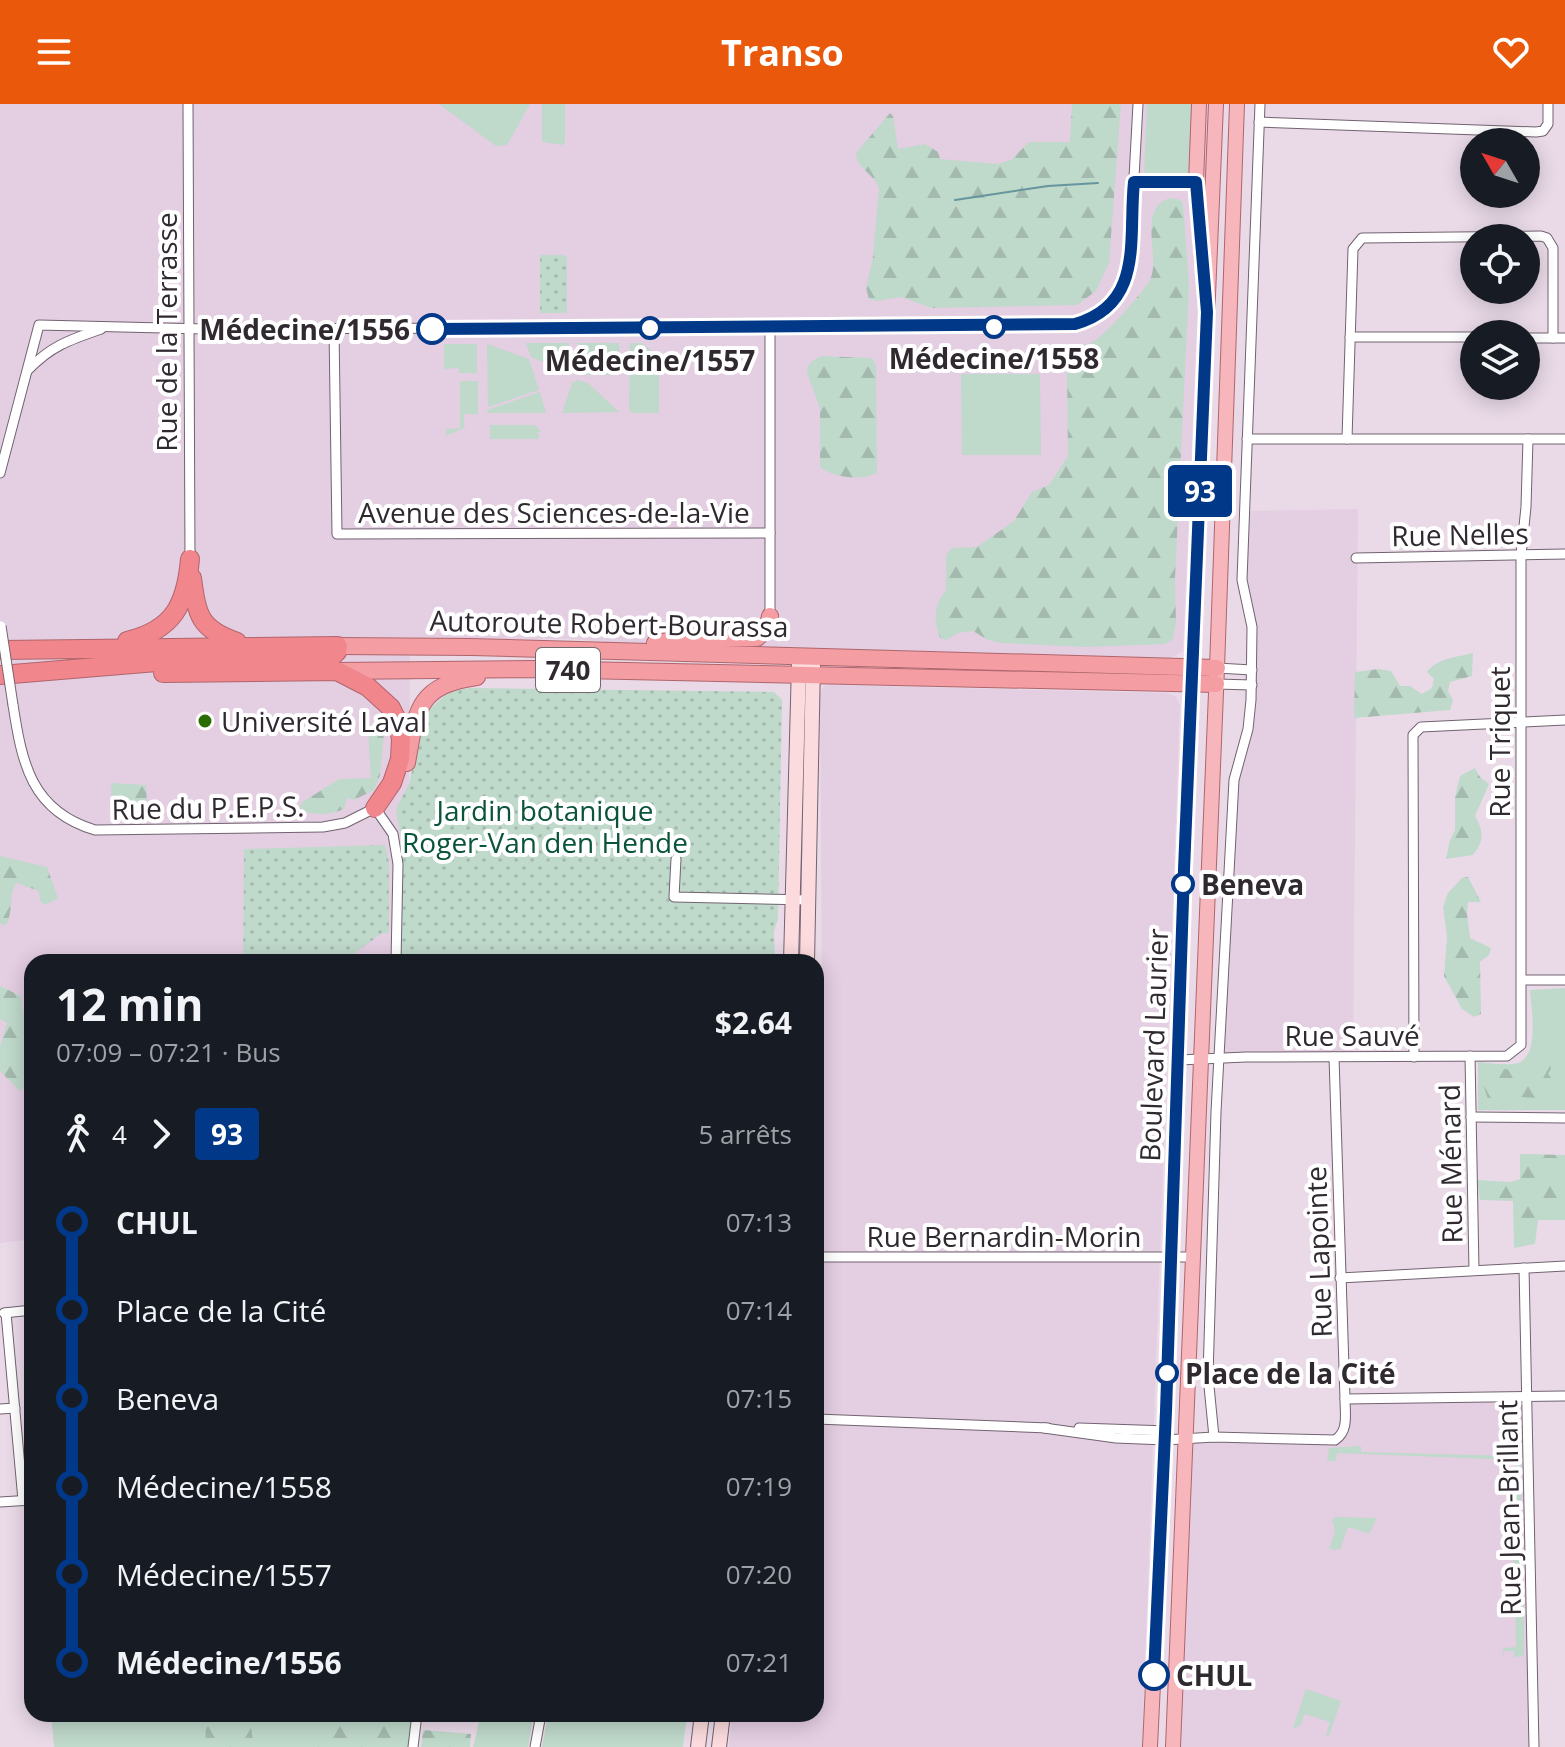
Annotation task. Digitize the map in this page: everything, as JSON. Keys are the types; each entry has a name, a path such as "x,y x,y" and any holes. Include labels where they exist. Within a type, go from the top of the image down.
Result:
{"highway":[{"path":"190,559 195,604 202,620 214,633 251,646"},
{"path":"82,648 129,641 152,634 161,627 175,613 183,598 190,559"},
{"path":"526,648 757,638 767,629 770,616"},
{"name":"Autoroute Robert-Bourassa","path":"0,650 251,646 526,648 1193,666 1217,676"},
{"path":"47,671 193,659 330,658 337,652 338,646"},
{"name":"Autoroute Robert-Bourassa","path":"0,673 535,669 1192,683 1217,676"},
{"path":"375,808 390,799 398,788 406,767 413,723 431,694 450,683 466,679 535,669"},
{"path":"337,671 377,693 397,720 401,739 400,759 392,783 375,808"}],"main road":[{"path":"1199,104 1196,182 1207,312"},
{"name":"Boulevard Laurier","path":"1150,1747 1165,1435 1184,870 1216,104"},
{"name":"Boulevard Laurier","path":"1173,1747 1237,104"},
{"path":"792,954 800,900 806,656"},
{"path":"800,900 806,954"},
{"path":"701,1722 698,1745 719,1747 722,1722"}],"street":[{"name":"Rue de la Terrasse","path":"188,104 190,559"},
{"path":"0,473 39,325 334,329 1056,326 1083,322 1107,309 1126,280 1130,262 1138,104"},
{"path":"824,1419 1214,1437 1208,1376 1234,780 1248,729 1252,685 1252,627 1242,580 1260,104"},
{"path":"1259,122 1536,132 1543,131 1548,124 1548,104"},
{"path":"1134,182 1196,182"},
{"path":"1347,439 1353,249 1362,238 1547,238 1553,248 1553,338"},
{"path":"27,370 47,350 61,342 108,327"},
{"path":"770,327 770,616"},
{"name":"Avenue des Sciences-de-la-Vie","path":"334,329 337,534 770,533"},
{"path":"1350,337 1460,337"},
{"path":"1540,338 1565,338"},
{"path":"1247,439 1565,439"},
{"name":"Rue Triquet","path":"1521,1045 1521,555 1528,439"},
{"name":"Rue Nelles","path":"1356,558 1565,554"},
{"name":"Rue du P.E.P.S.","path":"0,618 23,762 38,792 64,816 95,830 323,827 345,823 375,808"},
{"path":"1217,676 1252,670"},
{"path":"1217,676 1252,685"},
{"path":"1414,1057 1413,735 1421,727 1565,720"},
{"path":"375,808 393,834 398,864 396,954"},
{"path":"676,859 674,897 800,900"},
{"path":"1522,980 1565,980"},
{"name":"Rue Sauvé","path":"1179,1060 1507,1056 1521,1045"},
{"name":"Rue Ménard","path":"1470,1056 1474,1270"},
{"name":"Rue Lapointe","path":"1214,1437 1335,1440 1345,1428 1334,1057"},
{"path":"1471,1117 1565,1118"},
{"name":"Rue Bernardin-Morin","path":"824,1257 1192,1257"},
{"path":"1340,1278 1565,1266"},
{"name":"Rue Jean-Brillant","path":"1524,1268 1534,1747"},
{"path":"24,1311 3,1313 24,1477"},
{"path":"1345,1399 1565,1396"},
{"path":"0,1409 15,1408"},
{"path":"0,1502 24,1500"},
{"path":"413,1747 416,1722"},
{"path":"535,1747 540,1722"}],"shaded area":[{"name":"Université Laval","path":"0,104 1209,104 1183,651 1171,658 676,649 574,639 410,638 409,784 396,808 401,841 396,954 24,954 24,1240 0,1243"},
{"path":"1358,509 1353,1053 1220,1059 1234,780 1245,740 1253,640 1244,591 1244,511"},
{"path":"823,687 1168,693 1176,697 1180,705 1142,1747 729,1747 731,1722 824,1722 824,954 820,694"},
{"path":"1527,1397 1534,1747 1173,1747 1185,1437 1341,1436 1345,1399"}],"green space":[{"path":"439,104 530,104 507,145 496,146"},
{"path":"542,104 565,104 563,145 542,142"},
{"path":"1072,104 1121,104 1109,263 1096,291 1077,305 932,308 901,297 877,301 869,299 866,288 873,257 879,188 859,164 856,153 890,113 898,149 925,144 938,152 940,159 998,164 1011,160 1029,142 1070,142"},
{"path":"1147,104 1192,104 1188,174 1144,173"},
{"path":"1171,198 1181,200 1183,204 1189,286 1173,639 1165,644 1087,647 1001,643 973,631 958,633 946,640 940,638 936,613 946,590 946,555 952,548 977,547 1014,521 1032,492 1049,485 1068,456 1067,369 1062,352 1097,339 1146,286 1153,270 1154,211 1160,203"},
{"path":"540,255 563,255 567,258 567,313 540,313"},
{"path":"526,343 569,343 569,369 562,370 531,357"},
{"path":"573,343 619,343 620,375 576,375 573,355 579,354 579,344"},
{"path":"630,343 642,343 659,357 659,413 632,413 629,410"},
{"path":"444,344 477,344 477,373 459,373 459,368 444,369"},
{"path":"487,344 529,359 539,390 488,407"},
{"path":"822,356 873,359 876,366 877,473 848,477 820,467 820,408 807,369 813,360"},
{"path":"961,374 1040,374 1041,455 962,455"},
{"path":"578,380 588,383 619,412 562,413 572,383"},
{"path":"460,381 478,381 478,414 464,414 466,427 446,436 446,429 460,428"},
{"path":"540,392 546,413 488,413 487,410"},
{"path":"490,425 535,425 541,432 538,432 539,439 490,439"},
{"path":"1473,653 1472,676 1450,682 1448,691 1453,700 1450,710 1354,718 1355,672 1391,671 1400,686 1410,686 1422,694 1432,688 1434,679 1427,672 1432,667 1448,659"},
{"name":"Jardin botanique Roger-Van den Hende","path":"457,690 774,692 782,700 775,954 396,954 401,841 396,808 409,784 425,713 444,696"},
{"path":"368,730 384,733 380,775 374,790 354,800 347,798 344,809 334,813 316,814 300,809 301,803 339,779 371,778"},
{"path":"1475,768 1489,784 1475,816 1481,841 1473,855 1446,859 1455,830 1455,797 1460,776"},
{"path":"111,783 146,785 147,804 112,804"},
{"path":"385,845 389,862 389,933 382,933 354,954 243,954 244,849"},
{"path":"0,856 47,867 58,898 45,905 40,901 39,891 16,883 8,920 6,925 0,924"},
{"path":"1468,877 1481,902 1468,902 1470,938 1491,948 1489,955 1480,962 1481,1014 1474,1017 1462,1009 1444,976 1447,937 1443,907 1448,893 1462,878"},
{"path":"0,986 21,996 24,1014 24,1088 20,1091 0,1071 0,1047 7,1023 0,1019"},
{"path":"1565,988 1565,1110 1478,1110 1478,1062 1509,1064 1525,1058 1533,1031 1530,990"},
{"path":"1543,1041 1563,1046 1548,1074 1565,1095 1557,1099 1500,1096 1488,1099 1479,1072 1488,1063 1504,1069 1525,1071"},
{"path":"1520,1154 1565,1155 1565,1220 1538,1220 1535,1244 1514,1248 1513,1201 1480,1200 1477,1180 1511,1182 1520,1179"},
{"path":"1510,1438 1521,1438 1521,1508 1509,1506 1515,1504 1516,1460 1337,1453 1336,1461 1327,1461 1329,1448 1361,1446 1361,1452 1510,1456"},
{"path":"1511,1516 1523,1518 1522,1588 1506,1581 1506,1577 1513,1577 1515,1520 1508,1519"},
{"path":"1335,1517 1377,1518 1369,1534 1348,1527 1340,1550 1336,1548 1335,1551 1329,1548 1335,1531 1332,1520"},
{"path":"1502,1594 1508,1595 1509,1599 1524,1600 1524,1656 1514,1657 1514,1651 1504,1651 1503,1657 1503,1648 1516,1647 1514,1600 1503,1600 1502,1607"},
{"path":"1306,1689 1341,1701 1329,1736 1326,1735 1330,1722 1305,1714 1300,1726 1293,1728"},
{"path":"52,1722 412,1722 409,1747 54,1747"},
{"path":"205,1722 250,1722 254,1747 206,1747"},
{"path":"320,1722 403,1722 399,1747 318,1747"},
{"path":"479,1722 533,1722 528,1747 473,1747"},
{"path":"547,1722 686,1722 683,1747 542,1747"},
{"path":"423,1730 471,1734 470,1747 421,1747"}],"waterway":[{"path":"955,200 1048,186 1098,183"}],"bus line":[{"name":"93","path":"432,329 1067,326 1093,318 1107,309 1123,288 1130,262 1134,182 1196,182 1207,312 1154,1675"}],"place":[{"name":"Médecine/1558","path":"994,327"},
{"name":"Médecine/1557","path":"650,328"},
{"name":"Médecine/1556","path":"432,329"},
{"name":"Université Laval","path":"205,721"},
{"name":"Beneva","path":"1183,884"},
{"name":"Place de la Cité","path":"1167,1373"},
{"name":"CHUL","path":"1154,1675"}]}
